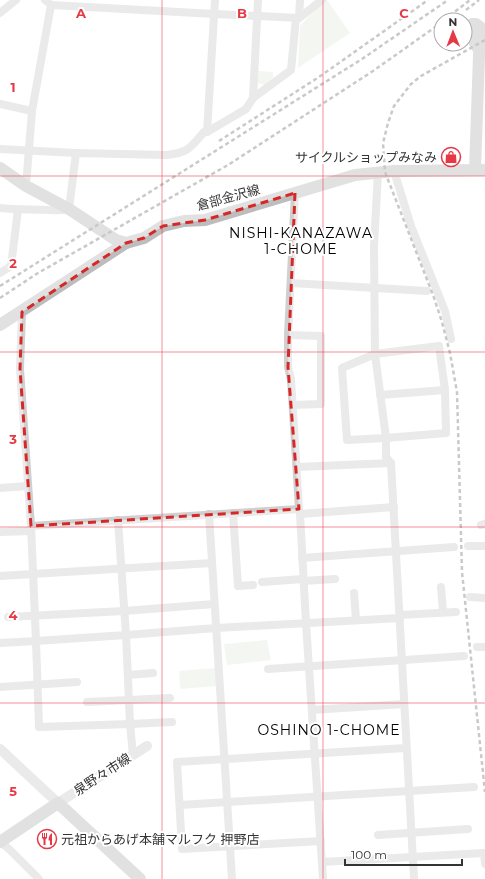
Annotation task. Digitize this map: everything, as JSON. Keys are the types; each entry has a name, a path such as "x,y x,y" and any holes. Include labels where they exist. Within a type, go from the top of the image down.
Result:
{"main road":[{"path":"480,170 482,51"},
{"path":"0,168 26,186 69,209 116,240 126,243"},
{"name":"倉部金沢線","path":"0,325 126,243 144,238 162,226 184,221 205,220 355,175 394,171 480,170"},
{"path":"0,842 58,803 140,879"}],"street":[{"path":"0,13 16,0"},
{"path":"207,132 215,0"},
{"path":"253,98 258,0"},
{"path":"0,149 76,153 166,155 179,154 188,150 204,132 207,132 246,109 253,98 292,70 300,0"},
{"path":"26,186 32,111 48,2 125,4 215,14 297,18 322,0"},
{"path":"0,104 32,111"},
{"path":"0,208 62,211 69,209 76,153"},
{"path":"394,171 411,226 445,311 451,340"},
{"path":"378,172 374,246 375,354 386,438 386,457 391,463 414,879"},
{"path":"295,193 288,335 288,367 291,379 293,405 323,879"},
{"path":"0,273 11,266 18,210"},
{"path":"291,283 427,291"},
{"path":"22,312 20,369 31,529 39,727 172,722"},
{"path":"288,335 321,336 321,404 293,405"},
{"path":"439,346 445,390 446,433 347,440 342,368 375,354 439,346"},
{"path":"380,395 445,390"},
{"path":"297,468 391,463"},
{"path":"0,488 28,486"},
{"path":"0,532 118,520 209,514 394,507"},
{"path":"232,513 238,586 253,585"},
{"path":"209,514 232,879"},
{"path":"118,520 133,755"},
{"path":"302,558 454,546"},
{"path":"468,546 485,546"},
{"path":"0,576 212,563"},
{"path":"262,582 335,579"},
{"path":"441,587 443,612"},
{"path":"354,593 356,620"},
{"path":"470,597 485,598"},
{"path":"8,617 124,611 214,604"},
{"path":"0,643 456,612"},
{"path":"268,669 464,656"},
{"path":"128,675 152,674"},
{"path":"0,686 77,682"},
{"path":"86,702 170,698"},
{"path":"312,710 404,704"},
{"name":"泉野々市線","path":"58,803 147,746"},
{"path":"321,841 182,849 177,762 406,748"},
{"path":"0,749 58,803"},
{"path":"180,805 474,787"},
{"path":"378,835 468,829"},
{"path":"0,842 39,879"},
{"path":"322,862 484,853 485,864"}],"highlighted area":[{"path":"295,193 288,367 299,509 31,526 20,369 22,312 126,243 144,238 163,226 205,220"}],"shaded area":[{"path":"324,0 327,0 350,33 298,68 300,26"},
{"path":"258,71 273,72 273,78 265,85 257,83"},
{"path":"267,640 271,660 227,665 224,644"},
{"path":"216,668 217,686 180,689 179,671"}],"railway":[{"path":"219,141 319,77 428,0"},
{"path":"0,286 362,59 448,0"},
{"path":"454,12 470,0"},
{"path":"466,10 479,0"},
{"path":"0,298 38,273 228,165 373,71 433,29"},
{"path":"485,40 421,76 411,84 394,106 383,143 385,172 442,322 450,353 457,392 462,572 485,792"}],"place":[{"name":"サイクルショップみなみ","path":"451,157"},
{"name":"元祖からあげ本舗マルフク 押野店","path":"47,839"}],"district":[{"name":"NISHI-KANAZAWA 1-CHOME","path":"301,242"},
{"name":"OSHINO 1-CHOME","path":"329,730"}]}
